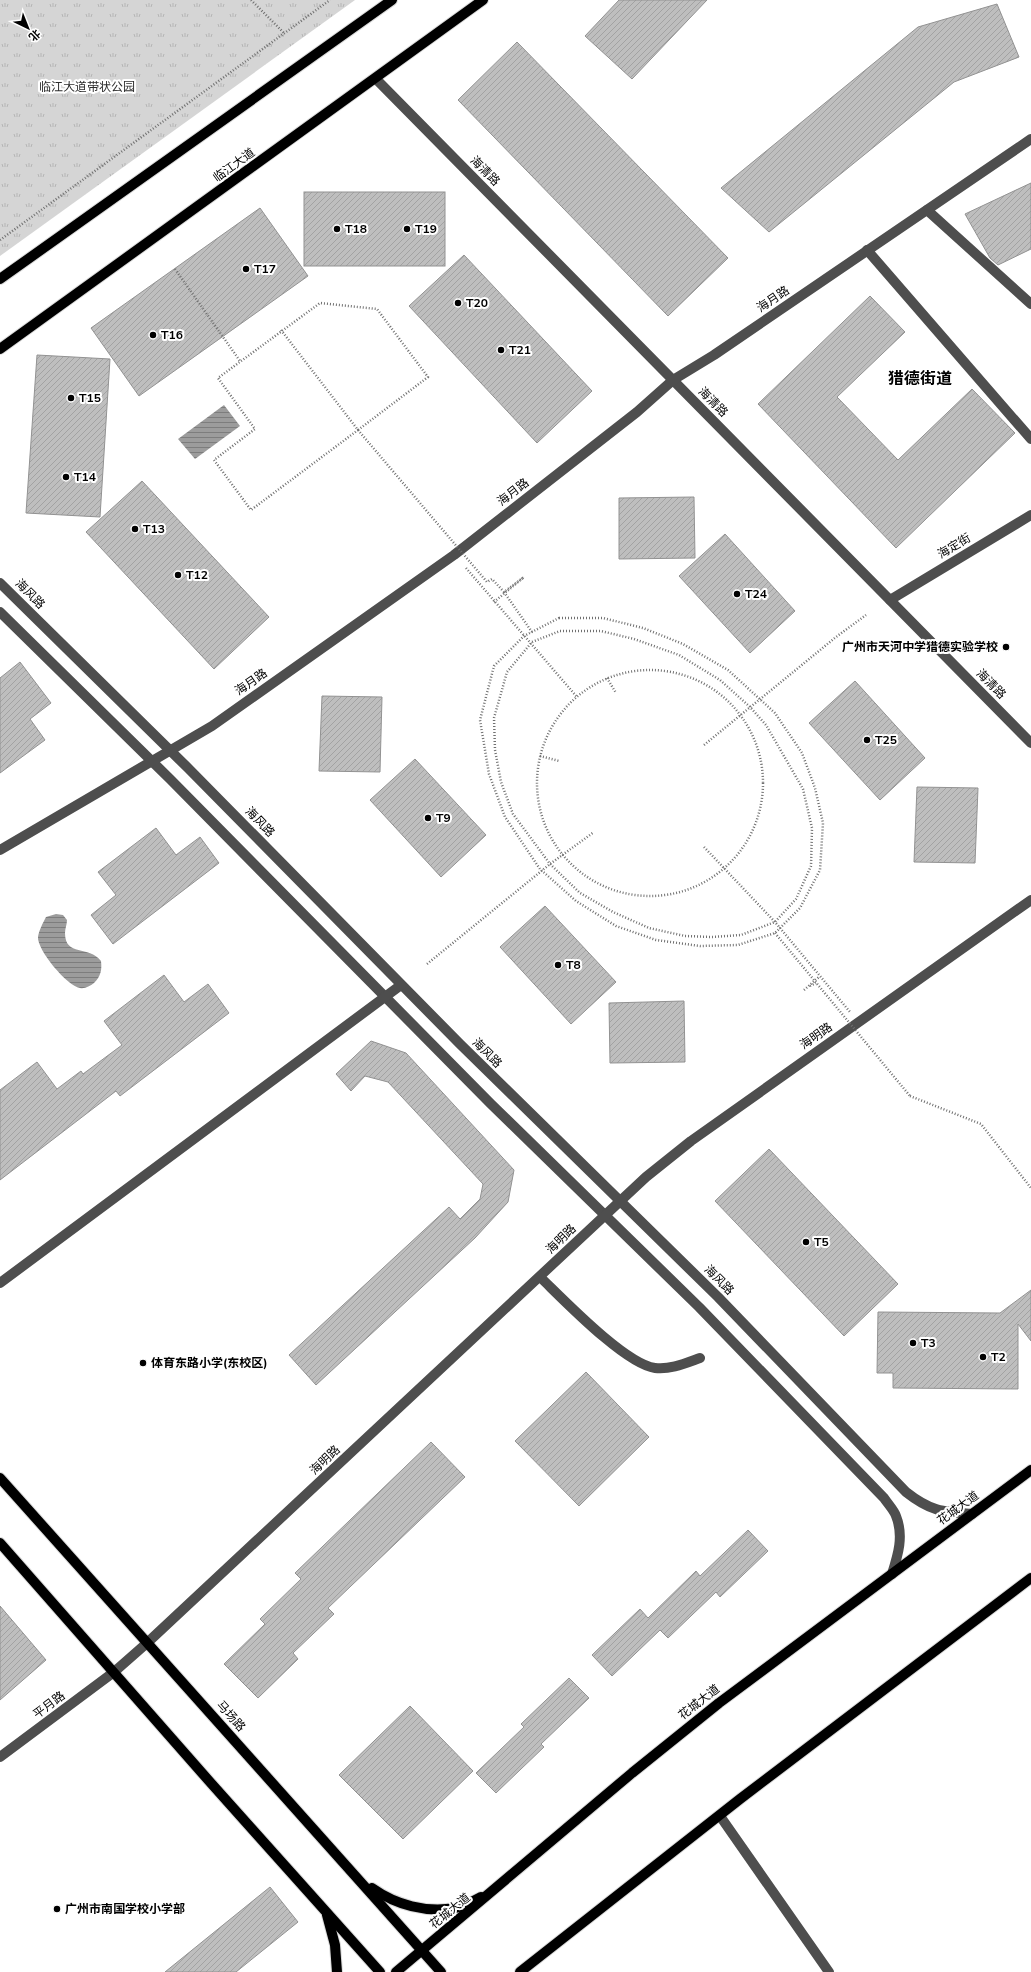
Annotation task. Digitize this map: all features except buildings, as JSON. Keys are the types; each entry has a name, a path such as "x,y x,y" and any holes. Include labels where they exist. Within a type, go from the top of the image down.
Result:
{"main road":[{"path":"0,279 392,0"},
{"name":"临江大道","path":"0,349 484,0"},
{"name":"花城大道","path":"396,1972 494,1892 680,1734 1031,1470"},
{"name":"马场路","path":"0,1478 442,1972"},
{"path":"0,1543 380,1972"},
{"path":"520,1972 754,1788 1031,1578"},
{"path":"361,1881 391,1900 428,1909 456,1908 494,1892"},
{"path":"326,1911 335,1944 337,1972"},
{"path":"533,1972 539,1957"}],"street":[{"name":"海清路","path":"376,79 1031,743"},
{"name":"海月路","path":"0,850 212,726 454,555 637,412 673,380 714,355 1031,139"},
{"path":"927,210 1031,304"},
{"path":"867,250 1031,439"},
{"name":"海定街","path":"890,600 1031,515"},
{"name":"海风路","path":"0,583 170,750 401,985 718,1297 906,1492 920,1503 941,1512 972,1514"},
{"path":"0,612 152,762 492,1104 699,1307 884,1498 896,1515 900,1534 899,1549 892,1574"},
{"name":"海明路","path":"114,1672 620,1201 691,1141 1031,900"},
{"path":"0,1283 401,985"},
{"path":"540,1277 570,1307 611,1342 646,1366 669,1368 700,1358"},
{"name":"平月路","path":"0,1757 114,1672"},
{"path":"720,1816 829,1972"}],"path":[{"path":"251,0 284,33"},
{"path":"0,240 330,0"},
{"path":"175,269 240,361"},
{"path":"320,303 377,309 428,377 251,510 214,460 255,428 218,378 281,330 320,303"},
{"path":"281,330 358,430 487,582 492,579 504,592 532,632"},
{"path":"466,568 494,602 532,642 577,697"},
{"path":"494,602 524,577 504,592"},
{"path":"704,745 836,637 866,615"},
{"path":"559,618 603,618 643,628 683,644 728,670 775,713 802,753 815,788 823,823 820,870 800,908 775,933 738,945 700,946 656,940 616,926 576,901 540,869 505,817 489,774 480,720 494,666 524,636 559,618"},
{"path":"560,631 601,631 634,639 679,655 720,680 750,707 766,725 803,789 812,828 811,866 796,899 775,922 741,935 712,937 685,936 649,928 613,912 580,893 550,864 512,814 501,782 495,750 494,718 507,672 532,642 560,631"},
{"path":"636,670 666,670 695,678 720,693 741,714 758,745 764,778 762,799 760,812 746,844 724,870 693,889 658,897 622,894 589,880 562,856 544,826 536,792 540,756 553,724 577,697 607,678 636,670"},
{"path":"607,678 616,693"},
{"path":"540,756 559,761"},
{"path":"427,964 550,864 594,832"},
{"path":"704,847 724,870 775,922 819,977 858,1022"},
{"path":"775,933 910,1096 981,1124 1031,1188"},
{"path":"816,983 804,990 819,977"}],"green space":[{"name":"临江大道带状公园","path":"0,0 355,0 0,256"}],"shaded area":[{"path":"224,405 240,426 195,459 178,439"},
{"path":"56,914 63,915 67,920 65,933 66,940 69,945 73,948 96,956 101,961 100,975 94,983 87,987 80,988 74,986 68,981 47,958 39,943 38,937 46,917"}],"place":[{"name":"T18","path":"337,229"},
{"name":"T19","path":"407,229"},
{"name":"T17","path":"246,269"},
{"name":"T20","path":"458,303"},
{"name":"T16","path":"153,335"},
{"name":"T21","path":"501,350"},
{"name":"T15","path":"71,398"},
{"name":"T14","path":"66,477"},
{"name":"T13","path":"135,529"},
{"name":"T12","path":"178,575"},
{"name":"T24","path":"737,594"},
{"name":"广州市天河中学猎德实验学校","path":"1006,647"},
{"name":"T25","path":"867,740"},
{"name":"T9","path":"428,818"},
{"name":"T8","path":"558,965"},
{"name":"T5","path":"806,1242"},
{"name":"T3","path":"913,1343"},
{"name":"T2","path":"983,1357"},
{"name":"体育东路小学(东校区)","path":"143,1363"},
{"name":"广州市南国学校小学部","path":"57,1909"}],"district":[{"name":"猎德街道","path":"920,378"}]}
